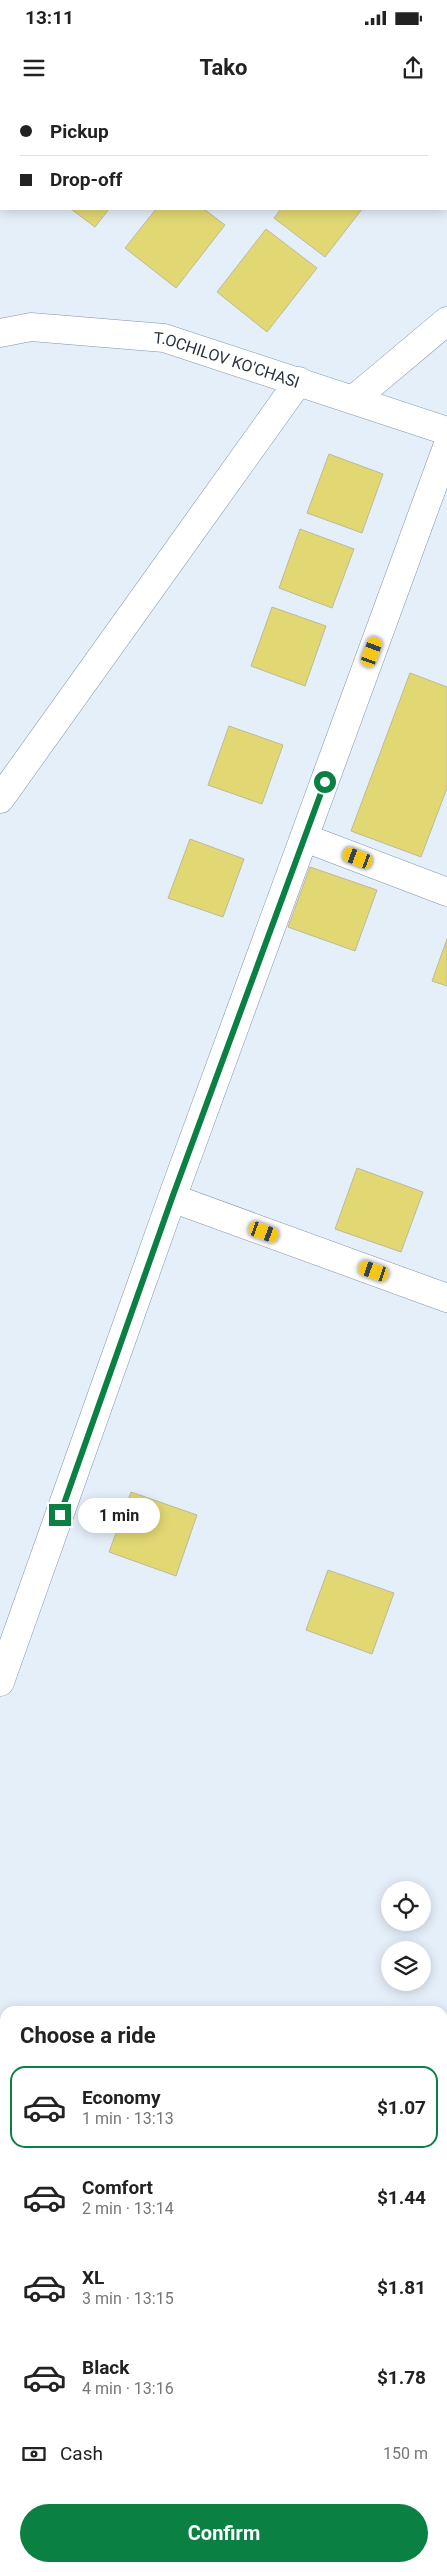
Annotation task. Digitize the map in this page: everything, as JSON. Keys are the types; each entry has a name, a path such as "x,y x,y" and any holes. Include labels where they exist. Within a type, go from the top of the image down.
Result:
{"street":[{"path":"354,399 447,321"},
{"name":"T.OCHILOV KO'CHASI","path":"0,333 31,327 164,338 447,431"},
{"path":"0,799 299,381"},
{"path":"0,1682 172,1198 447,447"},
{"path":"305,838 447,892"},
{"path":"172,1198 447,1298"}],"building":[{"path":"72,210 108,210 95,227"},
{"path":"155,210 205,210 225,225 176,288 125,248"},
{"path":"280,210 361,210 325,257 274,218"},
{"path":"266,229 317,268 267,332 217,292"},
{"path":"329,454 383,474 362,533 307,513"},
{"path":"300,529 354,549 332,608 279,588"},
{"path":"272,607 326,626 305,686 251,666"},
{"path":"410,673 447,687 447,788 421,857 351,831"},
{"path":"229,726 283,745 262,804 208,785"},
{"path":"190,839 244,859 223,917 168,898"},
{"path":"310,867 377,890 355,951 288,927"},
{"path":"447,939 447,986 432,981"},
{"path":"357,1168 423,1192 401,1252 335,1229"},
{"path":"131,1492 197,1515 176,1576 109,1552"},
{"path":"328,1570 394,1593 372,1654 306,1630"}],"route":[{"path":"60,1515 172,1198 325,782"}]}
